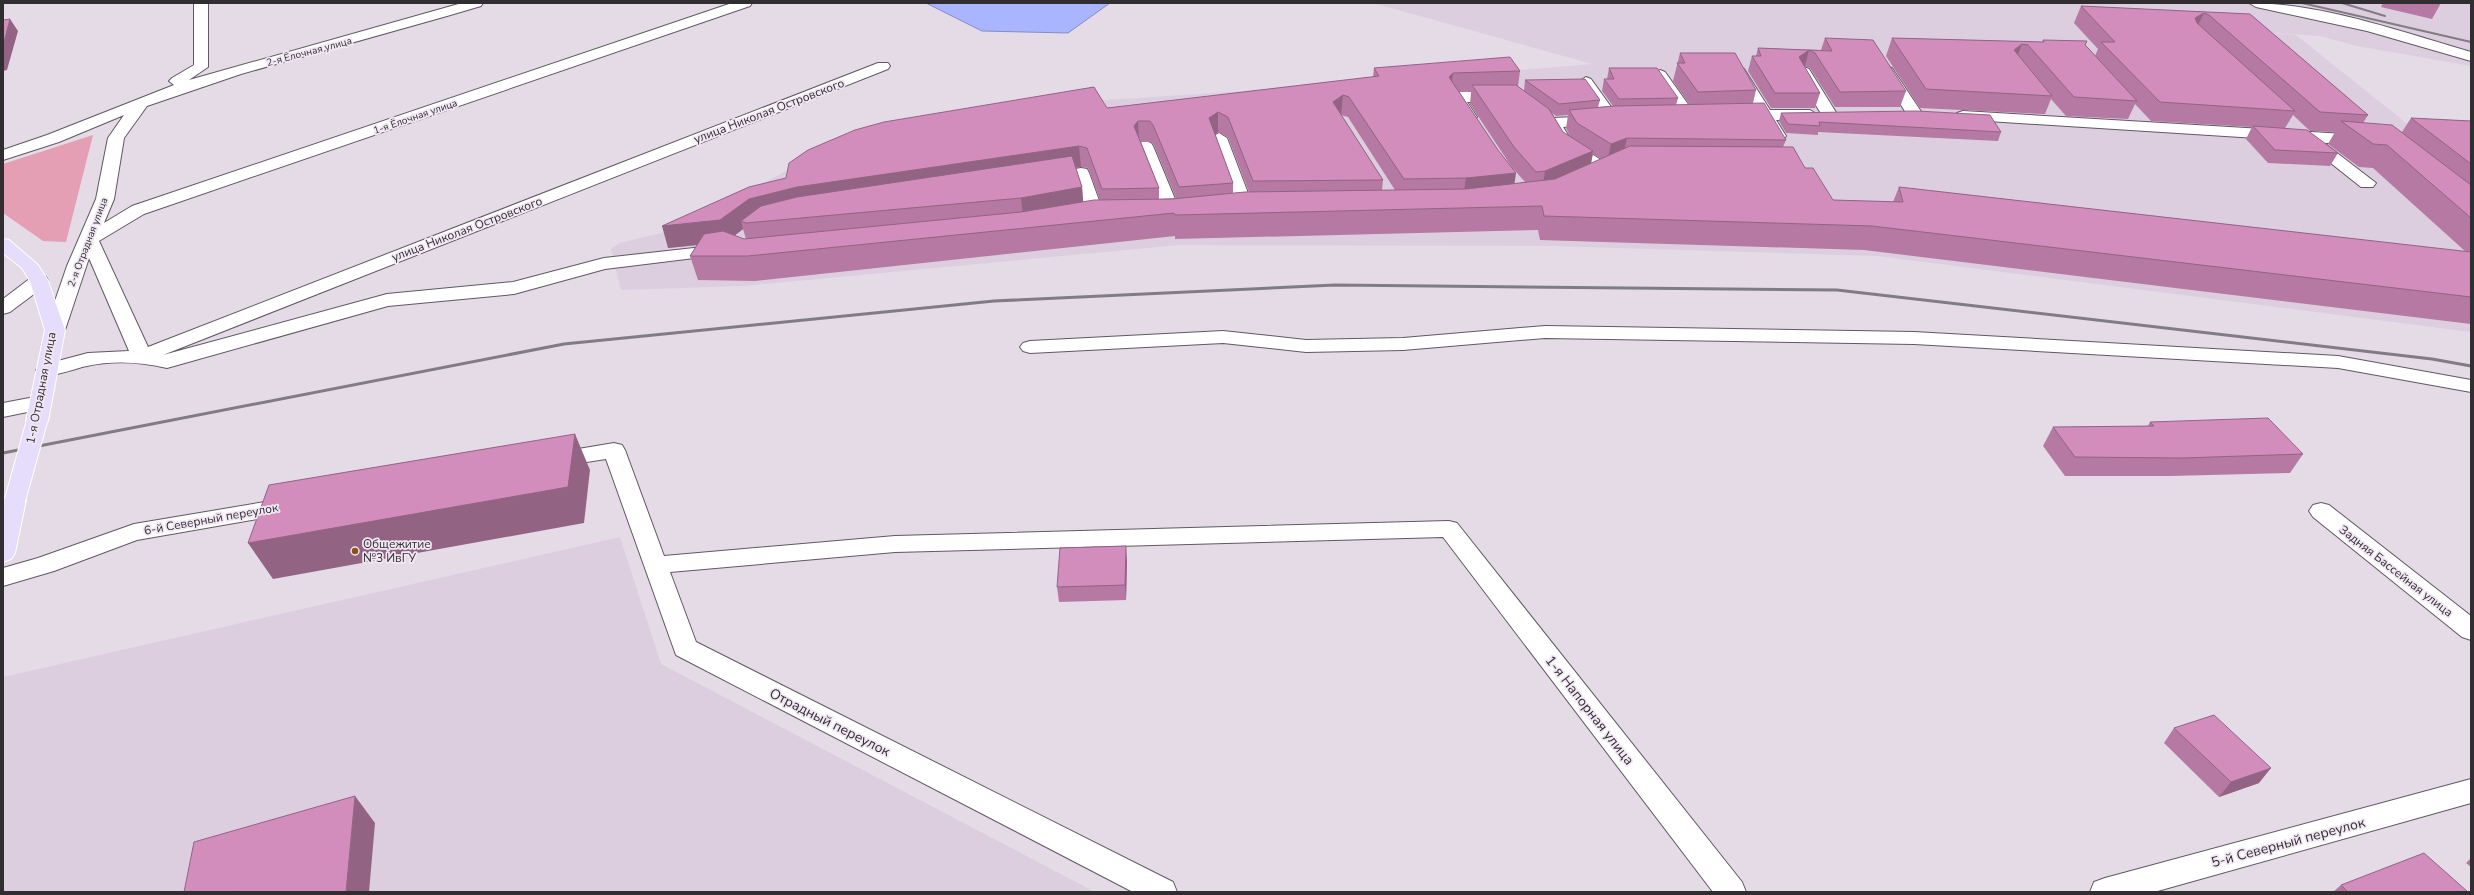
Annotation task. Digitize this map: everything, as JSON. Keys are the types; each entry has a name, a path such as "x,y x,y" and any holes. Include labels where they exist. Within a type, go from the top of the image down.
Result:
{"main road":[{"name":"1-я Отрадная улица","path":"3,244 29,266 39,281 54,330 38,412 3,553"}],"street":[{"name":"2-я Отрадная улица","path":"54,330 76,266 89,239 105,199 116,138 143,101 201,67 201,3"},
{"path":"427,3 430,17"},
{"name":"2-я Ёлочная улица","path":"143,101 201,81 476,3"},
{"name":"1-я Ёлочная улица","path":"89,239 138,210 745,3"},
{"path":"2256,3 2370,27 2471,57"},
{"path":"1881,61 1921,114 2305,137 2376,138 2364,126"},
{"name":"улица Николая Островского","path":"46,370 88,358 142,356 883,66"},
{"path":"1739,71 1788,152"},
{"path":"1735,116 1836,114 1804,72"},
{"path":"1660,74 1689,117"},
{"path":"1586,82 1619,118 1548,119 1567,146 1607,170"},
{"path":"1478,131 1456,97 1518,97"},
{"path":"3,155 31,147 143,101"},
{"path":"2046,103 2061,122"},
{"path":"2131,111 2146,127"},
{"path":"2288,121 2305,137 2367,183"},
{"path":"1219,138 1245,210"},
{"path":"1145,146 1173,216"},
{"path":"1586,180 1623,164"},
{"path":"1036,180 1081,174 1097,218"},
{"path":"89,239 142,356 167,362 387,300 514,288 604,264 736,248"},
{"path":"3,308 39,281"},
{"path":"1030,346 1223,337 1306,346 1403,344 1545,332 1914,338 2338,362 2471,386"},
{"path":"3,410 38,412"},
{"name":"Отрадный переулок","path":"535,464 614,450 685,648 1162,892"},
{"name":"6-й Северный переулок","path":"3,577 45,565 134,532 307,503"},
{"name":"Задняя Бассейная улица","path":"2321,511 2471,630"},
{"name":"1-я Напорная улица","path":"655,565 895,544 1449,529 1731,892"},
{"name":"5-й Северный переулок","path":"2105,892 2471,791"}],"shaded area":[{"path":"1373,3 2471,3 2471,66 2357,46 2320,36 2072,19 2296,35 2425,138 2471,140 2471,332 1877,256 1552,246 1179,245 743,286 621,290 611,249 620,243 681,228 795,166 1091,101 1368,83 1592,64"},
{"path":"93,135 66,242 43,241 3,213 3,164"},
{"path":"620,537 661,664 1095,892 3,892 3,677"}],"water":[{"path":"926,3 1110,3 1068,33 982,31"}],"building":[{"path":"2081,6 2250,14 2368,115 2320,112 2209,15 2204,13 2195,18 2197,23 2295,111 2160,102 2101,42 2115,42"},
{"path":"10,19 3,46 3,20"},
{"path":"1825,38 1873,40 1906,91 1840,92 1815,53 1809,50 1832,51"},
{"path":"1892,38 2044,42 2043,40 2087,41 2085,45 2137,101 2074,97 2028,45 2022,44 2014,50 2052,96 1926,89"},
{"path":"1758,48 1809,50 1799,57 1820,93 1775,93 1752,56 1761,56"},
{"path":"1680,53 1735,53 1756,90 1698,92 1677,63 1685,63"},
{"path":"1510,57 1520,71 1453,73 1449,77 1498,150 1516,173 1466,178 1404,179 1349,97 1343,95 1333,102 1383,180 1253,181 1228,117 1218,112 1209,118 1233,183 1179,187 1153,125 1150,121 1138,121 1134,126 1159,188 1102,189 1087,148 1079,146 797,187 749,199 720,220 662,226 749,187 786,178 789,163 808,150 855,130 884,122 1094,87 1107,108 1379,76 1374,68"},
{"path":"1609,68 1657,68 1678,98 1619,99 1604,79 1614,79"},
{"path":"1585,79 1600,100 1559,104 1525,80"},
{"path":"1472,85 1516,85 1549,109 1563,132 1593,151 1545,171 1536,172 1514,147"},
{"path":"1764,103 1786,140 1627,138 1611,144 1577,123 1569,110 1615,106"},
{"path":"1917,111 1990,115 2001,132 1819,122 1820,126 1788,124 1781,113"},
{"path":"2411,118 2471,121 2471,164"},
{"path":"2341,121 2392,125 2471,185 2471,218 2387,145 2373,144"},
{"path":"2253,126 2307,130 2338,153 2275,150"},
{"path":"1630,146 1793,147 1805,168 1813,168 1833,200 1903,202 1899,187 2471,252 2471,297 1872,226 1544,216 1542,206 1175,215 1174,213 748,256 690,256 704,234 723,231 744,239 1021,212 1094,200 1172,199 1245,192 1466,189 1555,179"},
{"path":"1072,156 1082,187 1021,198 746,223 741,221 761,206 797,197"},
{"path":"2268,418 2303,454 2182,458 2075,457 2053,427 2154,426 2150,422"},
{"path":"575,434 568,487 248,543 269,485"},
{"path":"1126,546 1125,585 1057,587 1060,548"},
{"path":"2214,715 2271,768 2231,782 2174,728"},
{"path":"355,796 346,892 184,892 194,842"},
{"path":"2424,853 2468,892 2348,892 2341,885"}],"railway":[{"path":"2302,3 2471,42"},
{"path":"2342,3 2385,16"},
{"path":"3,453 564,344 994,301 1335,285 1837,290 2432,359 2471,366"}],"place":[{"name":"Общежитие №3 ИвГУ","path":"355,551"}]}
